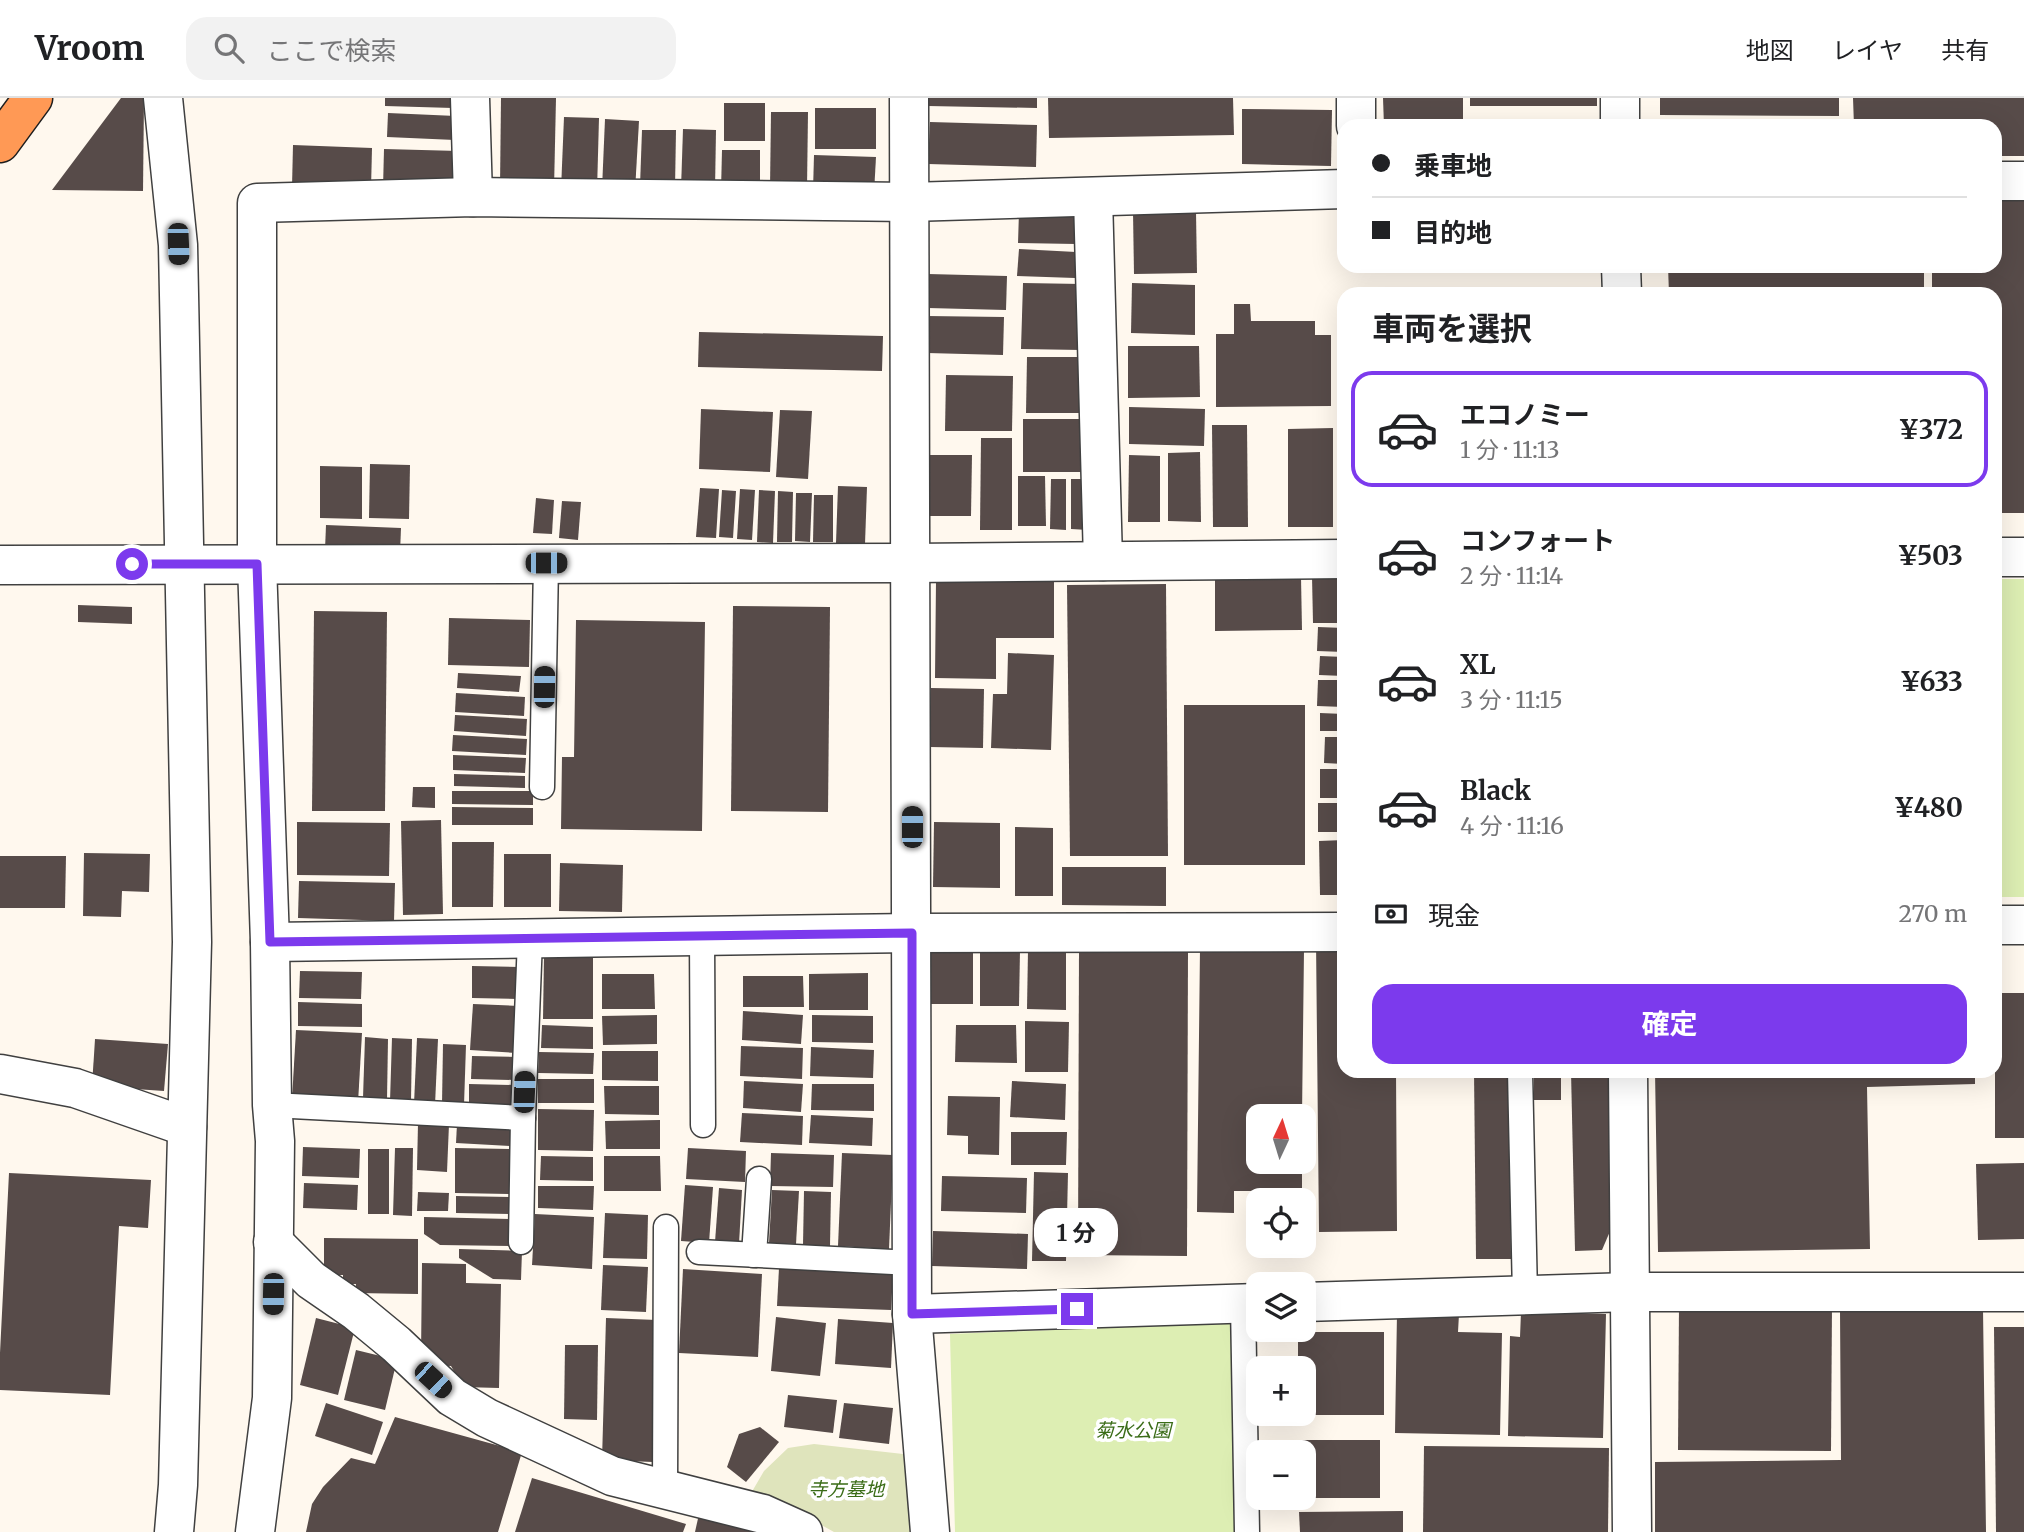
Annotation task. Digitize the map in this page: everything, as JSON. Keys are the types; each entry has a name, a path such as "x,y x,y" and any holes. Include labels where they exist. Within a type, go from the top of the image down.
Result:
{"highway":[{"path":"0,143 33,98"}],"street":[{"path":"163,98 178,244 192,942 178,1485 174,1532"},
{"path":"470,98 473,197"},
{"path":"909,98 912,1314 930,1532"},
{"path":"1356,98 1356,119"},
{"path":"1620,98 1620,119"},
{"path":"2002,181 2024,181"},
{"path":"255,1532 272,1398 275,1141 257,564 257,204 473,197 910,202 1337,190"},
{"path":"1093,197 1103,561"},
{"path":"2002,557 2024,557"},
{"path":"0,565 1337,559"},
{"path":"2002,925 2024,925"},
{"path":"270,942 912,933 1337,932"},
{"path":"0,1074 75,1088 187,1127"},
{"path":"1628,1078 1632,1532"},
{"path":"273,1242 312,1280 396,1344 452,1397 509,1428 612,1476 763,1514 803,1532"},
{"path":"1316,1302 1630,1292 2024,1292"},
{"path":"912,1314 1246,1303"}],"lane":[{"path":"542,787 546,563"},
{"path":"702,937 703,1125"},
{"path":"521,1242 530,939"},
{"path":"1520,1078 1525,1295"},
{"path":"272,1105 523,1118"},
{"path":"754,1255 759,1179"},
{"path":"665,1489 666,1227"},
{"path":"699,1252 912,1263"},
{"path":"1247,1532 1250,1342"}],"green space":[{"path":"2002,579 2024,579 2024,897 2002,897"},
{"name":"菊水公園","path":"1232,1323 1239,1532 955,1532 950,1334"},
{"name":"寺方墓地","path":"814,1444 912,1455 913,1532 834,1532 798,1512 750,1495 764,1471 788,1448"}],"building":[{"path":"121,98 144,98 143,191 52,190"},
{"path":"385,98 454,98 453,108 385,106"},
{"path":"501,98 556,98 554,189 500,187"},
{"path":"929,98 1037,98 1037,108 928,106"},
{"path":"1048,98 1233,98 1234,135 1049,138"},
{"path":"1383,98 1463,98 1463,119 1384,119"},
{"path":"1470,98 1597,98 1597,106 1470,106"},
{"path":"1660,98 1839,98 1839,116 1660,115"},
{"path":"1853,98 2024,98 2024,156 2002,156 2002,119 1854,119"},
{"path":"724,103 765,103 765,141 724,141"},
{"path":"815,108 876,108 876,149 815,149"},
{"path":"1242,109 1332,110 1331,166 1242,164"},
{"path":"771,112 808,112 807,188 770,188"},
{"path":"388,113 456,116 455,140 387,137"},
{"path":"564,117 599,118 597,191 561,190"},
{"path":"605,119 639,121 635,191 602,189"},
{"path":"930,122 1037,125 1036,167 928,164"},
{"path":"683,129 716,130 715,190 681,189"},
{"path":"642,130 676,130 675,188 640,186"},
{"path":"293,145 372,148 371,189 292,187"},
{"path":"384,149 459,151 458,191 383,188"},
{"path":"722,150 760,150 760,191 721,191"},
{"path":"814,155 876,157 874,193 813,191"},
{"path":"2024,199 2024,513 2002,513 2002,287 1932,287 1932,273 2002,273 2002,200"},
{"path":"1019,211 1077,213 1076,244 1018,243"},
{"path":"1133,212 1196,212 1197,273 1134,274"},
{"path":"1019,249 1076,252 1075,278 1017,276"},
{"path":"1668,273 1924,273 1924,287 1669,287"},
{"path":"928,274 1007,276 1006,310 928,308"},
{"path":"1023,283 1082,284 1081,350 1021,349"},
{"path":"1132,283 1195,285 1195,335 1131,333"},
{"path":"1234,304 1250,304 1251,321 1315,321 1315,335 1331,335 1331,406 1216,407 1216,334 1234,334"},
{"path":"927,316 1004,317 1003,355 927,353"},
{"path":"699,332 883,336 882,371 698,367"},
{"path":"1128,346 1199,346 1200,397 1128,398"},
{"path":"1027,357 1085,357 1084,413 1026,413"},
{"path":"946,375 1013,376 1012,431 945,431"},
{"path":"1129,407 1205,409 1204,446 1129,444"},
{"path":"701,409 773,412 770,472 699,469"},
{"path":"780,410 812,411 808,479 776,477"},
{"path":"1023,419 1087,419 1086,472 1023,472"},
{"path":"1212,425 1247,425 1248,527 1213,527"},
{"path":"1333,428 1333,527 1288,527 1288,429"},
{"path":"981,438 1012,438 1012,530 980,530"},
{"path":"1200,452 1201,522 1168,521 1168,453"},
{"path":"930,455 972,455 971,516 929,516"},
{"path":"1129,455 1160,456 1160,522 1128,522"},
{"path":"370,464 410,465 409,519 369,518"},
{"path":"320,466 362,467 362,519 320,518"},
{"path":"1018,476 1045,476 1046,526 1018,526"},
{"path":"1051,479 1066,479 1066,530 1050,529"},
{"path":"1071,479 1089,479 1088,530 1071,529"},
{"path":"838,486 867,487 865,544 836,543"},
{"path":"700,488 719,489 716,538 696,537"},
{"path":"740,489 755,490 752,540 737,539"},
{"path":"722,490 736,491 733,538 719,537"},
{"path":"759,490 775,491 773,543 757,542"},
{"path":"778,491 793,492 792,542 777,542"},
{"path":"796,493 812,493 810,542 795,541"},
{"path":"814,495 833,495 833,542 813,542"},
{"path":"536,498 554,500 552,534 533,533"},
{"path":"562,501 581,502 578,540 559,538"},
{"path":"326,525 401,528 400,553 325,550"},
{"path":"1312,576 1337,576 1337,623 1313,623"},
{"path":"1301,577 1302,630 1215,631 1215,578"},
{"path":"936,581 1054,582 1054,638 996,638 996,679 935,678"},
{"path":"1166,584 1168,856 1070,856 1067,585"},
{"path":"78,605 132,607 132,624 78,622"},
{"path":"733,606 830,607 828,812 731,811"},
{"path":"314,611 387,612 385,811 312,811"},
{"path":"449,618 530,620 529,667 448,665"},
{"path":"576,620 705,622 702,831 561,829 562,757 574,757"},
{"path":"1318,627 1337,628 1337,652 1317,651"},
{"path":"1008,653 1054,655 1051,750 991,748 993,694 1007,694"},
{"path":"1320,656 1337,657 1337,676 1319,675"},
{"path":"458,673 521,676 519,692 457,688"},
{"path":"1318,680 1337,680 1337,707 1317,706"},
{"path":"931,688 984,689 983,748 930,747"},
{"path":"456,693 525,697 524,716 455,712"},
{"path":"1184,705 1305,705 1305,865 1184,865"},
{"path":"1320,713 1337,714 1337,731 1320,731"},
{"path":"455,715 527,719 526,736 454,731"},
{"path":"453,735 527,739 526,755 452,751"},
{"path":"1325,737 1337,737 1337,764 1324,763"},
{"path":"453,755 526,758 525,773 453,770"},
{"path":"1320,769 1337,769 1337,798 1320,798"},
{"path":"454,774 525,776 525,788 454,786"},
{"path":"413,787 435,787 435,808 412,807"},
{"path":"452,791 533,791 533,805 452,804"},
{"path":"1318,803 1337,803 1337,832 1318,832"},
{"path":"452,807 533,808 533,825 452,825"},
{"path":"441,820 443,914 403,915 401,821"},
{"path":"297,822 390,823 389,876 297,875"},
{"path":"934,822 1000,823 1000,888 933,887"},
{"path":"1015,827 1053,828 1053,896 1015,896"},
{"path":"1337,840 1337,895 1320,895 1319,841"},
{"path":"452,842 494,842 493,907 452,907"},
{"path":"84,853 150,854 149,892 122,891 121,917 83,916"},
{"path":"504,854 551,854 551,907 504,907"},
{"path":"0,856 66,856 65,908 0,908"},
{"path":"560,863 623,865 622,912 559,911"},
{"path":"1062,867 1166,867 1166,906 1062,905"},
{"path":"299,881 395,883 394,921 298,918"},
{"path":"1316,940 1337,940 1337,1078 1396,1078 1397,1231 1319,1232"},
{"path":"930,946 973,946 973,1004 930,1004"},
{"path":"1200,948 1304,950 1302,1104 1246,1104 1246,1174 1302,1174 1302,1188 1246,1188 1246,1191 1234,1191 1234,1213 1197,1212"},
{"path":"980,949 1020,950 1019,1006 980,1006"},
{"path":"1079,949 1188,950 1187,1256 1078,1255"},
{"path":"1028,950 1066,950 1066,1010 1027,1009"},
{"path":"544,955 593,956 593,1019 543,1019"},
{"path":"472,966 519,967 518,999 472,998"},
{"path":"300,971 362,972 361,999 299,998"},
{"path":"868,973 868,1010 809,1010 809,974"},
{"path":"602,974 654,974 655,1009 602,1009"},
{"path":"743,976 803,976 804,1007 743,1007"},
{"path":"2002,993 2024,993 2024,1138 1995,1138 1995,1078 2002,1078"},
{"path":"298,1002 362,1004 362,1027 298,1026"},
{"path":"473,1004 519,1006 516,1053 470,1050"},
{"path":"743,1011 803,1015 801,1044 742,1040"},
{"path":"657,1015 657,1044 603,1045 602,1016"},
{"path":"812,1015 873,1016 873,1043 812,1042"},
{"path":"1025,1021 1069,1022 1068,1072 1025,1072"},
{"path":"542,1025 593,1027 593,1049 541,1048"},
{"path":"956,1025 1016,1025 1017,1063 955,1062"},
{"path":"296,1030 362,1033 358,1103 292,1099"},
{"path":"365,1037 388,1039 387,1099 363,1098"},
{"path":"392,1038 412,1039 411,1101 390,1101"},
{"path":"417,1038 438,1039 435,1105 414,1104"},
{"path":"95,1039 168,1044 164,1091 92,1086"},
{"path":"443,1044 466,1045 464,1105 442,1104"},
{"path":"741,1046 803,1048 802,1079 740,1076"},
{"path":"811,1047 874,1050 873,1078 810,1076"},
{"path":"602,1051 658,1051 658,1081 602,1080"},
{"path":"539,1052 594,1053 593,1074 538,1073"},
{"path":"472,1056 516,1057 515,1080 471,1079"},
{"path":"1474,1078 1509,1078 1511,1259 1476,1259"},
{"path":"1534,1078 1561,1078 1561,1100 1534,1100"},
{"path":"1571,1078 1608,1078 1611,1229 1602,1250 1575,1251"},
{"path":"1655,1078 1975,1078 1975,1084 1867,1087 1870,1249 1658,1252"},
{"path":"538,1079 594,1079 594,1103 538,1103"},
{"path":"744,1081 803,1084 801,1112 743,1108"},
{"path":"1012,1081 1066,1084 1065,1120 1010,1117"},
{"path":"469,1084 515,1085 514,1109 469,1108"},
{"path":"812,1084 874,1084 874,1111 811,1110"},
{"path":"604,1086 659,1086 659,1115 605,1114"},
{"path":"948,1096 1000,1097 999,1155 968,1154 968,1136 947,1135"},
{"path":"538,1109 594,1110 593,1151 538,1150"},
{"path":"742,1113 803,1116 802,1145 740,1142"},
{"path":"811,1115 873,1118 872,1146 809,1143"},
{"path":"660,1120 660,1149 606,1149 605,1121"},
{"path":"418,1123 449,1124 447,1172 417,1170"},
{"path":"457,1124 511,1125 510,1146 456,1143"},
{"path":"1011,1132 1067,1132 1066,1165 1011,1165"},
{"path":"303,1147 360,1149 359,1178 302,1176"},
{"path":"395,1148 413,1148 412,1216 393,1215"},
{"path":"455,1148 510,1149 509,1194 455,1193"},
{"path":"688,1148 746,1151 745,1182 686,1179"},
{"path":"368,1149 389,1149 389,1214 368,1214"},
{"path":"771,1153 834,1155 833,1187 770,1186"},
{"path":"842,1153 893,1155 889,1249 838,1246"},
{"path":"541,1156 593,1157 593,1181 540,1180"},
{"path":"604,1156 660,1156 661,1191 604,1191"},
{"path":"2024,1163 2024,1239 1978,1240 1976,1164"},
{"path":"1034,1172 1068,1173 1066,1261 1032,1261"},
{"path":"9,1173 151,1180 148,1228 119,1226 110,1395 0,1390"},
{"path":"942,1176 1027,1178 1026,1213 941,1211"},
{"path":"304,1183 358,1185 357,1210 303,1208"},
{"path":"685,1185 713,1187 709,1243 681,1241"},
{"path":"538,1186 594,1186 593,1210 538,1208"},
{"path":"719,1188 742,1190 739,1244 715,1242"},
{"path":"772,1190 799,1191 796,1244 769,1243"},
{"path":"804,1191 831,1192 830,1246 803,1245"},
{"path":"418,1192 449,1193 448,1211 417,1211"},
{"path":"456,1196 510,1197 510,1214 456,1213"},
{"path":"605,1213 648,1215 647,1259 603,1258"},
{"path":"535,1214 594,1217 592,1269 532,1265"},
{"path":"424,1217 511,1219 511,1246 440,1245 424,1234"},
{"path":"933,1231 1028,1234 1027,1269 932,1266"},
{"path":"324,1238 418,1239 418,1294 355,1293 356,1284 343,1284 343,1275 324,1275"},
{"path":"459,1249 522,1251 521,1280 493,1279 459,1258"},
{"path":"422,1263 466,1264 466,1283 501,1284 499,1388 463,1387 451,1366 429,1365 421,1356"},
{"path":"603,1265 648,1267 646,1312 601,1310"},
{"path":"779,1268 893,1273 891,1310 777,1306"},
{"path":"683,1269 762,1274 758,1357 679,1353"},
{"path":"1679,1304 1832,1305 1831,1451 1678,1450"},
{"path":"1983,1309 1986,1532 1655,1532 1655,1462 1841,1460 1840,1310"},
{"path":"1521,1312 1606,1314 1603,1438 1508,1436 1510,1336 1520,1337"},
{"path":"1397,1313 1459,1314 1458,1332 1502,1333 1500,1435 1395,1433"},
{"path":"776,1317 826,1323 820,1376 771,1371"},
{"path":"316,1318 355,1328 338,1395 300,1385"},
{"path":"606,1318 657,1320 653,1462 602,1460"},
{"path":"838,1319 893,1323 891,1368 835,1364"},
{"path":"1994,1327 2024,1327 2024,1532 1996,1532"},
{"path":"1316,1332 1384,1332 1384,1415 1316,1415 1316,1356 1298,1356 1298,1342 1316,1342"},
{"path":"565,1345 598,1345 597,1420 564,1419"},
{"path":"356,1350 397,1360 385,1410 344,1400"},
{"path":"788,1395 837,1400 833,1433 784,1427"},
{"path":"326,1403 383,1422 372,1455 315,1436"},
{"path":"844,1403 893,1408 889,1444 839,1438"},
{"path":"395,1417 522,1452 498,1532 306,1532 312,1504 323,1487 351,1458 375,1464"},
{"path":"760,1427 779,1442 746,1482 727,1467 739,1434"},
{"path":"1316,1440 1380,1440 1380,1498 1316,1498"},
{"path":"1424,1446 1609,1448 1608,1532 1423,1532"},
{"path":"532,1478 686,1524 683,1532 515,1532"},
{"path":"1403,1511 1403,1532 1300,1532 1299,1512"},
{"path":"699,1514 769,1532 695,1532"}],"route":[{"path":"132,564 257,564 270,942 912,933 912,1314 1077,1309"}]}
